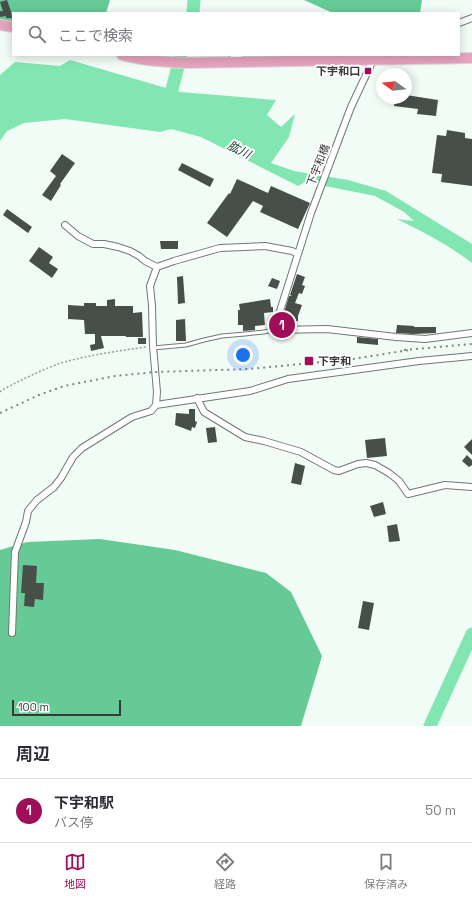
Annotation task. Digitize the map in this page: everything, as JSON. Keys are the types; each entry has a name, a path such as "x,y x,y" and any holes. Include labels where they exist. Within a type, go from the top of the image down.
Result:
{"main road":[{"path":"0,25 12,27"},
{"path":"127,56 159,62 187,63 375,58 472,58"}],"street":[{"path":"460,23 472,18"},
{"path":"228,62 237,56"},
{"name":"下宇和橋","path":"274,330 311,213 344,124 375,58"},
{"path":"65,225 78,236 93,244 104,244 130,251 157,267 220,248 265,246 292,251 298,254"},
{"path":"12,633 15,552 26,522 28,511 37,500 54,487 73,457 82,448 132,417 151,411 156,405 157,392 150,286 157,267"},
{"path":"274,330 327,329 396,338 425,339 472,333"},
{"path":"156,405 250,391 288,379 419,360 472,356"},
{"path":"197,398 204,412 245,437 301,452 334,470 339,471 366,462 375,465 398,480 408,494 445,485 472,487"}],"lane":[{"path":"153,347 186,345 222,336 274,330"}],"path":[{"path":"0,392 33,374 61,363 92,355 153,347"}],"shaded area":[{"path":"0,0 110,0 106,12 12,12 12,28 0,24"},
{"path":"304,0 422,0 420,12 331,12"},
{"path":"100,539 175,550 266,573 291,592 322,656 301,726 0,726 0,550 27,542"}],"water":[{"name":"肱川","path":"70,60 180,92 276,100 267,115 281,127 295,114 289,137 271,163 294,171 348,180 386,191 472,244 472,263 445,245 397,219 414,221 404,212 375,196 305,182 298,186 201,137 171,129 160,132 65,119 24,123 7,131 0,141 0,75 15,62 60,66"}],"building":[{"path":"7,0 12,18 6,18 6,16 0,17 0,11 3,11 0,2"},
{"path":"412,96 438,100 436,116 417,114 418,109 394,106 394,104 412,104"},
{"path":"447,130 465,133 465,138 472,139 472,186 441,182 442,174 432,173 437,135 446,136"},
{"path":"62,154 75,163 60,184 61,185 51,201 42,195 56,176 50,171"},
{"path":"182,163 214,179 210,187 178,170"},
{"path":"237,179 268,193 271,186 310,203 298,229 260,212 263,206 253,201 227,237 207,223 229,193 230,194"},
{"path":"7,209 32,227 28,233 3,215"},
{"path":"160,241 178,241 178,249 161,249"},
{"path":"39,247 53,257 49,263 58,269 52,278 29,261"},
{"path":"297,274 305,277 302,285 305,286 302,294 299,293 295,303 302,305 298,316 298,321 281,323 289,296 292,296 290,295"},
{"path":"183,276 185,303 178,304 177,277"},
{"path":"272,278 280,281 277,289 268,286"},
{"path":"115,299 115,306 133,306 133,313 142,312 143,337 101,336 104,348 91,351 90,345 95,344 95,334 85,334 84,320 68,319 68,305 84,306 84,303 96,303 96,306 107,306 107,300"},
{"path":"270,299 273,312 264,313 265,325 255,326 255,330 243,331 243,325 238,325 238,310 240,310 239,304"},
{"path":"185,319 186,341 176,341 176,320"},
{"path":"397,325 436,327 436,333 396,333"},
{"path":"357,337 378,339 378,345 357,343"},
{"path":"138,338 146,338 146,344 138,344"},
{"path":"189,409 195,409 195,421 197,422 195,428 192,427 191,431 175,425 176,413 189,414"},
{"path":"215,427 217,442 208,443 206,428"},
{"path":"385,438 387,456 367,458 365,440"},
{"path":"472,439 472,455 464,447"},
{"path":"467,455 472,460 472,465 469,467 462,461"},
{"path":"295,463 305,466 301,485 291,483"},
{"path":"383,502 386,514 374,517 370,506"},
{"path":"397,524 400,541 389,542 387,526"},
{"path":"23,565 37,566 36,583 44,583 43,600 35,599 34,607 24,606 25,593 21,593"},
{"path":"363,601 374,603 369,630 358,628"}],"waterway":[{"path":"193,12 194,0"},
{"path":"168,105 181,56"},
{"path":"430,726 472,634"}],"railway":[{"path":"404,350 472,344"},
{"path":"0,413 39,395 64,386 115,376 155,372 249,369 353,359 409,350"}],"place":[{"name":"下宇和口","path":"368,71"},
{"name":"下宇和駅","path":"282,325"},
{"name":"下宇和","path":"309,361"}]}
